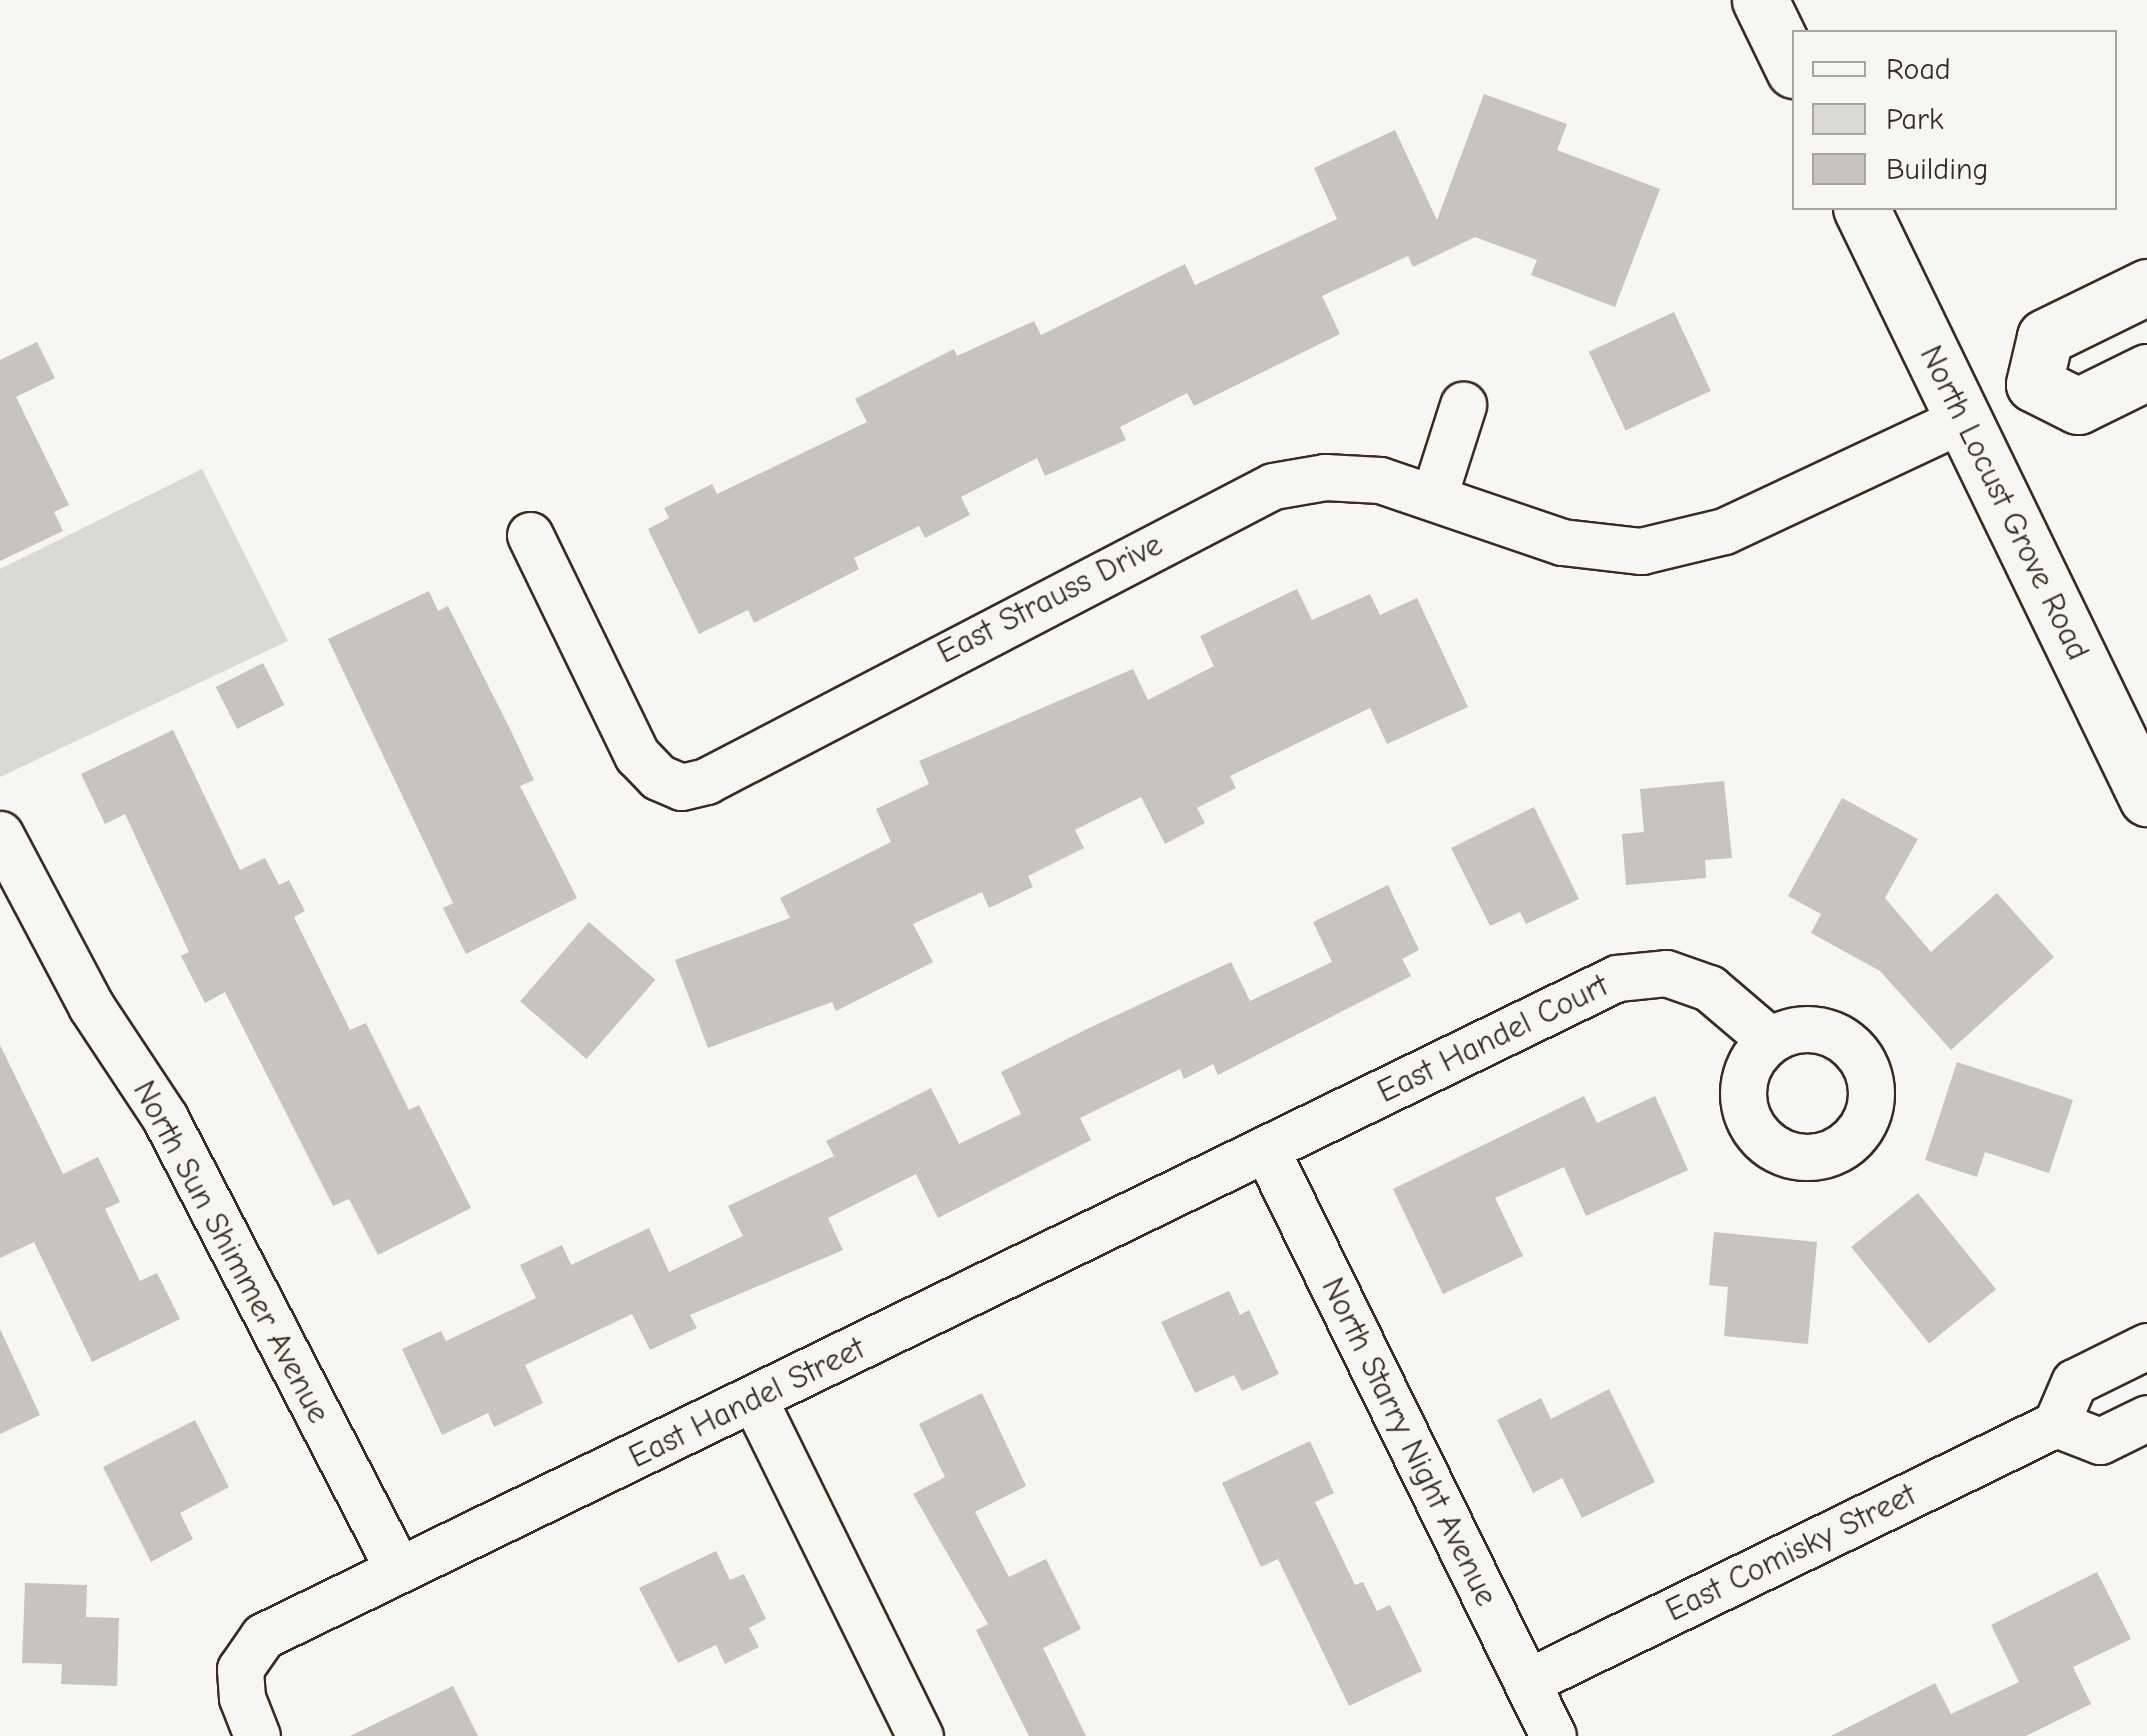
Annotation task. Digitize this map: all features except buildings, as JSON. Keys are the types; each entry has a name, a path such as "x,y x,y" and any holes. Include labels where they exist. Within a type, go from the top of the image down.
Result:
{"main road":[{"path":"1760,0 1792,66"},
{"name":"North Locust Grove Road","path":"1862,210 2147,798"},
{"path":"2147,287 2045,336 2034,384 2078,406 2147,372"},
{"name":"East Strauss Drive","path":"1964,419 2034,384"}],"street":[{"path":"1434,496 1463,405"},
{"name":"East Strauss Drive","path":"530,534 637,755 658,777 681,787 706,781 1273,486 1325,477 1380,480 1562,542 1640,551 1724,532 1964,419"},
{"name":"North Sun Shimmer Avenue","path":"0,834 91,1006 165,1118 398,1569"},
{"name":"East Handel Court","path":"1266,1149 1617,978 1666,973 1709,988 1770,1040"},
{"name":"East Handel Street","path":"257,1736 240,1670 263,1636 1266,1149"},
{"name":"North Starry Night Avenue","path":"1266,1149 1552,1736"},
{"path":"2147,1346 2074,1382 2056,1424 2100,1441 2147,1418"},
{"path":"754,1398 920,1736"},
{"name":"East Comisky Street","path":"1526,1682 2056,1424"}],"green space":[{"path":"202,469 288,641 0,777 0,569"}]}
